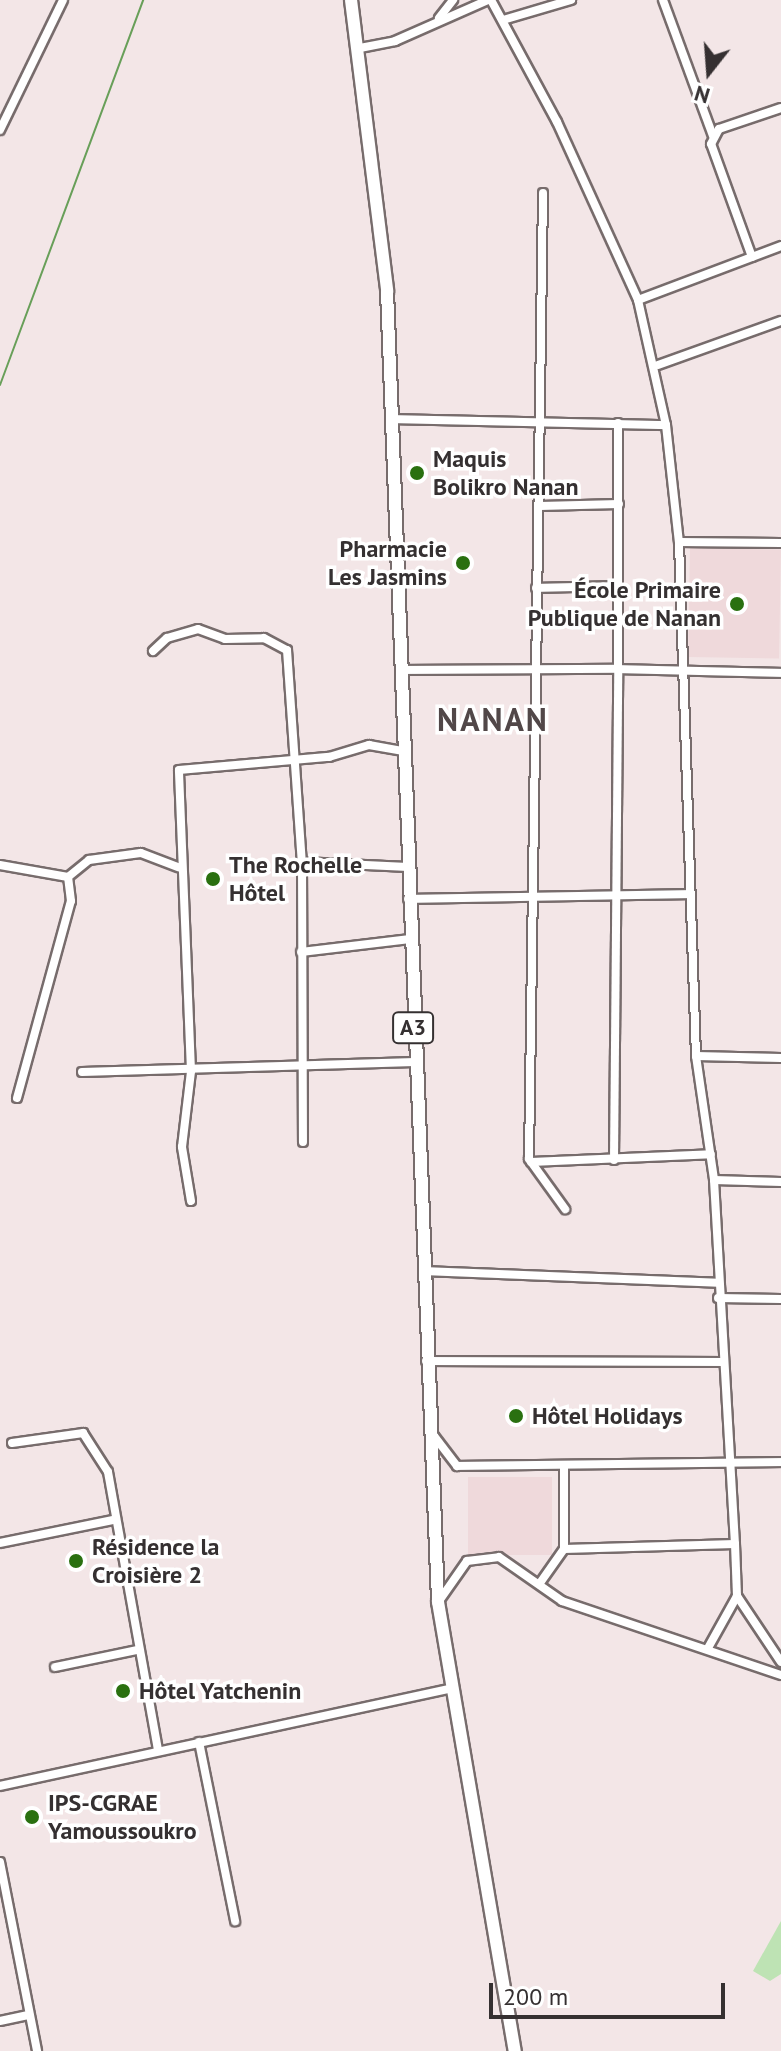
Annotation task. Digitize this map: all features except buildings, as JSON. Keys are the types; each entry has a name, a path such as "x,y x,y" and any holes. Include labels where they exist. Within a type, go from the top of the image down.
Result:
{"highway":[{"name":"A3","path":"351,0 377,175 393,419 422,1271 438,1602 449,1689 515,2051"}],"street":[{"path":"0,130 63,0"},
{"path":"436,22 453,0"},
{"path":"360,48 489,0 503,20 638,300 658,365 679,542 679,666 696,1056 714,1180 721,1362 735,1544 737,1596 708,1648"},
{"path":"503,20 571,0"},
{"path":"663,0 713,136 752,257"},
{"path":"713,136 781,108"},
{"path":"543,193 540,506 530,896 531,1162 565,1209"},
{"path":"638,300 781,246"},
{"path":"658,365 781,321"},
{"path":"393,419 540,425 666,425"},
{"path":"614,1160 613,897 618,669 618,423"},
{"path":"540,506 619,504"},
{"path":"679,542 781,543"},
{"path":"536,588 617,586"},
{"path":"153,651 167,638 198,629 225,639 264,638 287,650 302,862 303,1142"},
{"path":"401,670 534,671 679,666 781,673"},
{"path":"191,1201 182,1147 191,1071 178,867 179,770 369,745 403,751"},
{"path":"0,865 68,877 89,860 114,852 141,853 178,867"},
{"path":"302,862 408,867"},
{"path":"17,1098 71,901 68,877"},
{"path":"408,899 691,894"},
{"path":"301,952 410,939"},
{"path":"696,1056 781,1058"},
{"path":"82,1072 415,1062"},
{"path":"531,1162 711,1154"},
{"path":"714,1180 781,1182"},
{"path":"422,1271 718,1283"},
{"path":"718,1298 781,1299"},
{"path":"426,1361 721,1362"},
{"path":"428,1428 457,1466 730,1458 781,1462"},
{"path":"12,1443 83,1433 108,1472 113,1520 158,1751"},
{"path":"540,1583 564,1549 564,1465"},
{"path":"0,1543 113,1520"},
{"path":"564,1549 735,1544"},
{"path":"438,1602 476,1556 511,1561 562,1601 781,1675"},
{"path":"737,1596 781,1662"},
{"path":"55,1667 137,1650"},
{"path":"0,1786 449,1689"},
{"path":"199,1742 235,1921"},
{"path":"0,1862 37,2051"},
{"path":"0,2021 29,2015"}],"shaded area":[{"name":"École Primaire Publique de Nanan","path":"690,548 781,550 779,659 688,657"},
{"path":"468,1477 552,1477 552,1555 468,1555"}],"green space":[{"path":"781,1921 781,1974 770,1981 753,1971"}],"waterway":[{"path":"0,385 143,0"}],"place":[{"name":"Maquis Bolikro Nanan","path":"417,473"},
{"name":"Pharmacie Les Jasmins","path":"463,563"},
{"name":"École Primaire Publique de Nanan","path":"737,604"},
{"name":"The Rochelle Hôtel","path":"213,879"},
{"name":"Hôtel Holidays","path":"516,1416"},
{"name":"Résidence la Croisière 2","path":"76,1561"},
{"name":"Hôtel Yatchenin","path":"123,1691"},
{"name":"IPS-CGRAE Yamoussoukro","path":"32,1817"}],"district":[{"name":"NANAN","path":"493,719"}]}
